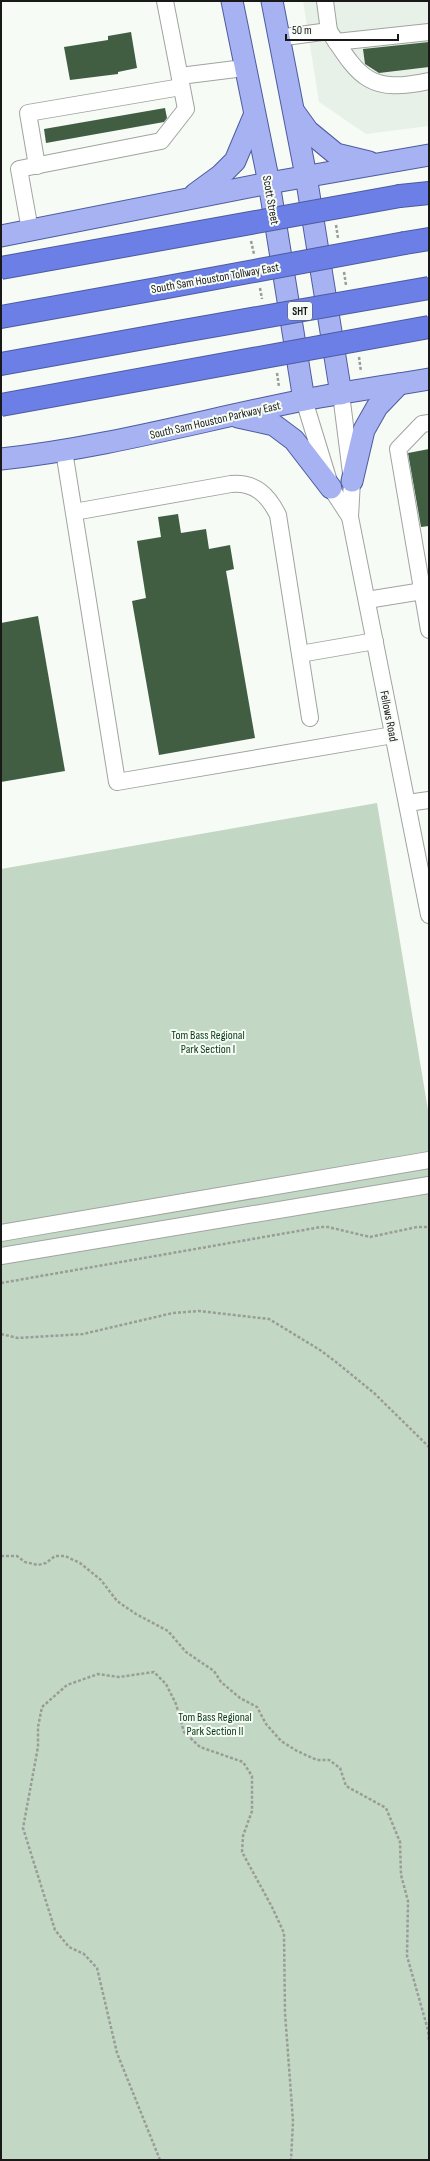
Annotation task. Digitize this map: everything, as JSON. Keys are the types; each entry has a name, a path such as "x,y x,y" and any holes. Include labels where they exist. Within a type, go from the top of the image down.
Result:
{"highway":[{"path":"1,268 400,196 429,193"},
{"name":"South Sam Houston Tollway East","path":"1,317 429,239"},
{"path":"1,312 162,288"},
{"name":"SHT","path":"1,364 429,288"},
{"path":"1,405 429,327"}],"main road":[{"name":"Scott Street","path":"232,1 244,68 269,183 304,400"},
{"path":"272,1 306,176 341,394"},
{"path":"292,109 308,130 322,144 336,154 375,164"},
{"path":"188,199 222,175 235,161 254,116"},
{"path":"1,236 269,183 429,155"},
{"name":"South Sam Houston Parkway East","path":"1,459 64,451 304,400 429,379"},
{"path":"352,481 364,430 377,407 399,384"},
{"path":"234,416 274,425 294,440 331,488"}],"street":[{"path":"30,230 19,169 161,141 186,109 168,1"},
{"path":"325,1 332,37 361,76 375,84 390,86 429,82"},
{"path":"278,38 429,32"},
{"path":"37,166 28,113 244,68"},
{"name":"Fellows Road","path":"341,394 352,481 350,516 429,915"},
{"name":"Fellows Road","path":"304,400 331,488 350,516"},
{"path":"429,423 422,424 398,449 425,590 429,630"},
{"path":"64,451 117,782 393,735"},
{"path":"74,512 231,484 241,483 252,486 263,492 273,504 278,515 310,718"},
{"path":"367,600 425,590"},
{"path":"300,654 375,641"},
{"path":"407,803 429,800"},
{"path":"1,1233 429,1160"},
{"path":"1,1256 429,1185"},
{"path":"166,1205 170,1228"}],"path":[{"path":"336,222 340,246"},
{"path":"251,238 255,261"},
{"path":"344,269 348,293"},
{"path":"260,284 262,300"},
{"path":"358,356 362,379"},
{"path":"276,369 280,392"},
{"path":"1,1283 328,1226 370,1236 417,1227 429,1228"},
{"path":"1,1334 18,1338 83,1334 174,1313 199,1310 269,1319 320,1350 336,1362 374,1393 429,1447"},
{"path":"1,1556 17,1556 25,1562 38,1565 46,1563 55,1556 65,1556 80,1563 101,1580 117,1601 136,1614 168,1631 186,1652 214,1671 221,1682 240,1698 257,1707 266,1724 281,1741 297,1752 311,1757 329,1760 340,1768 346,1786 386,1808 400,1842 401,1875 408,1901 407,1956 428,2030 429,2041"},
{"path":"160,2160 117,2053 97,1968 84,1954 68,1947 55,1930 23,1828 38,1747 38,1728 42,1707 67,1685 98,1674 119,1676 154,1672 166,1684 176,1704 184,1732 200,1747 244,1762 252,1776 252,1811 243,1836 242,1852 272,1907 284,1933 285,2013 293,2121 291,2160"}],"shaded area":[{"path":"303,1 429,1 429,126 366,134 319,102"}],"green space":[{"name":"Tom Bass Regional Park Section II","path":"377,803 429,1116 429,2160 1,2160 1,869"}],"building":[{"path":"131,32 137,68 118,72 118,74 70,80 64,47 108,40 108,36"},
{"path":"429,42 429,67 379,73 365,64 363,49"},
{"path":"165,108 167,118 164,122 46,143 44,129"},
{"path":"429,449 429,526 421,527 408,453"},
{"path":"178,514 181,533 206,529 209,549 230,545 234,569 226,571 255,738 159,755 132,601 146,598 137,541 161,537 158,517"},
{"path":"38,616 65,771 1,782 1,623"}],"park label":[{"name":"Tom Bass Regional Park Section I","path":"208,1042"}]}
